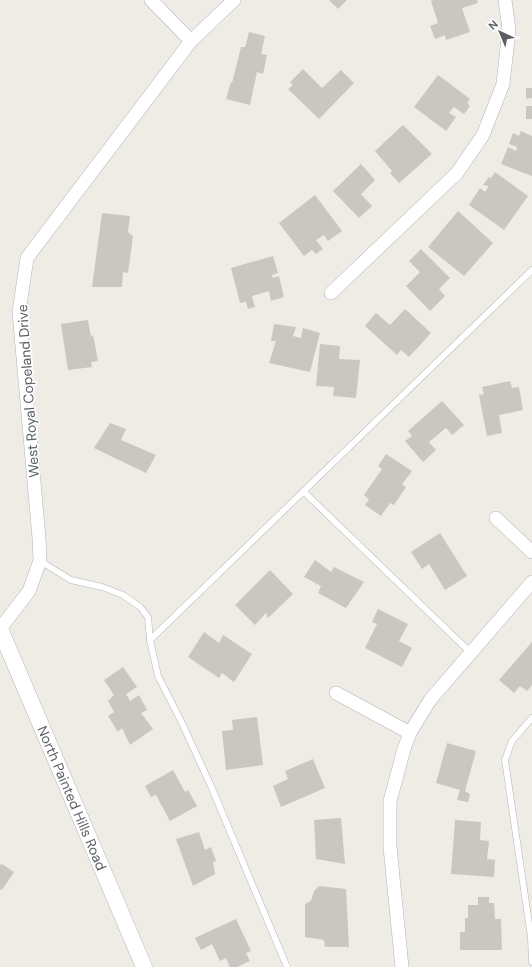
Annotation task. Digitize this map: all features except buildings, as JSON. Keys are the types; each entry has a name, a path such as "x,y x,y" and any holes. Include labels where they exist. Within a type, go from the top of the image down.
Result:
{"street":[{"path":"151,0 191,42"},
{"name":"West Royal Copeland Drive","path":"0,629 29,591 40,561 19,312 27,258 191,42 234,0"},
{"path":"331,293 457,173 483,135 503,84 509,30 505,0"},
{"path":"496,518 532,552"},
{"path":"402,967 390,847 390,801 410,733 430,700 532,582"},
{"name":"North Painted Hills Road","path":"0,629 144,967"},
{"path":"336,693 410,733"}],"lane":[{"path":"150,640 532,270"},
{"path":"303,491 471,653"},
{"path":"40,561 71,580 102,587 123,595 140,607 148,617 150,640 158,676 211,786 286,967"},
{"path":"532,718 512,741 505,760 531,937 532,962"}]}
